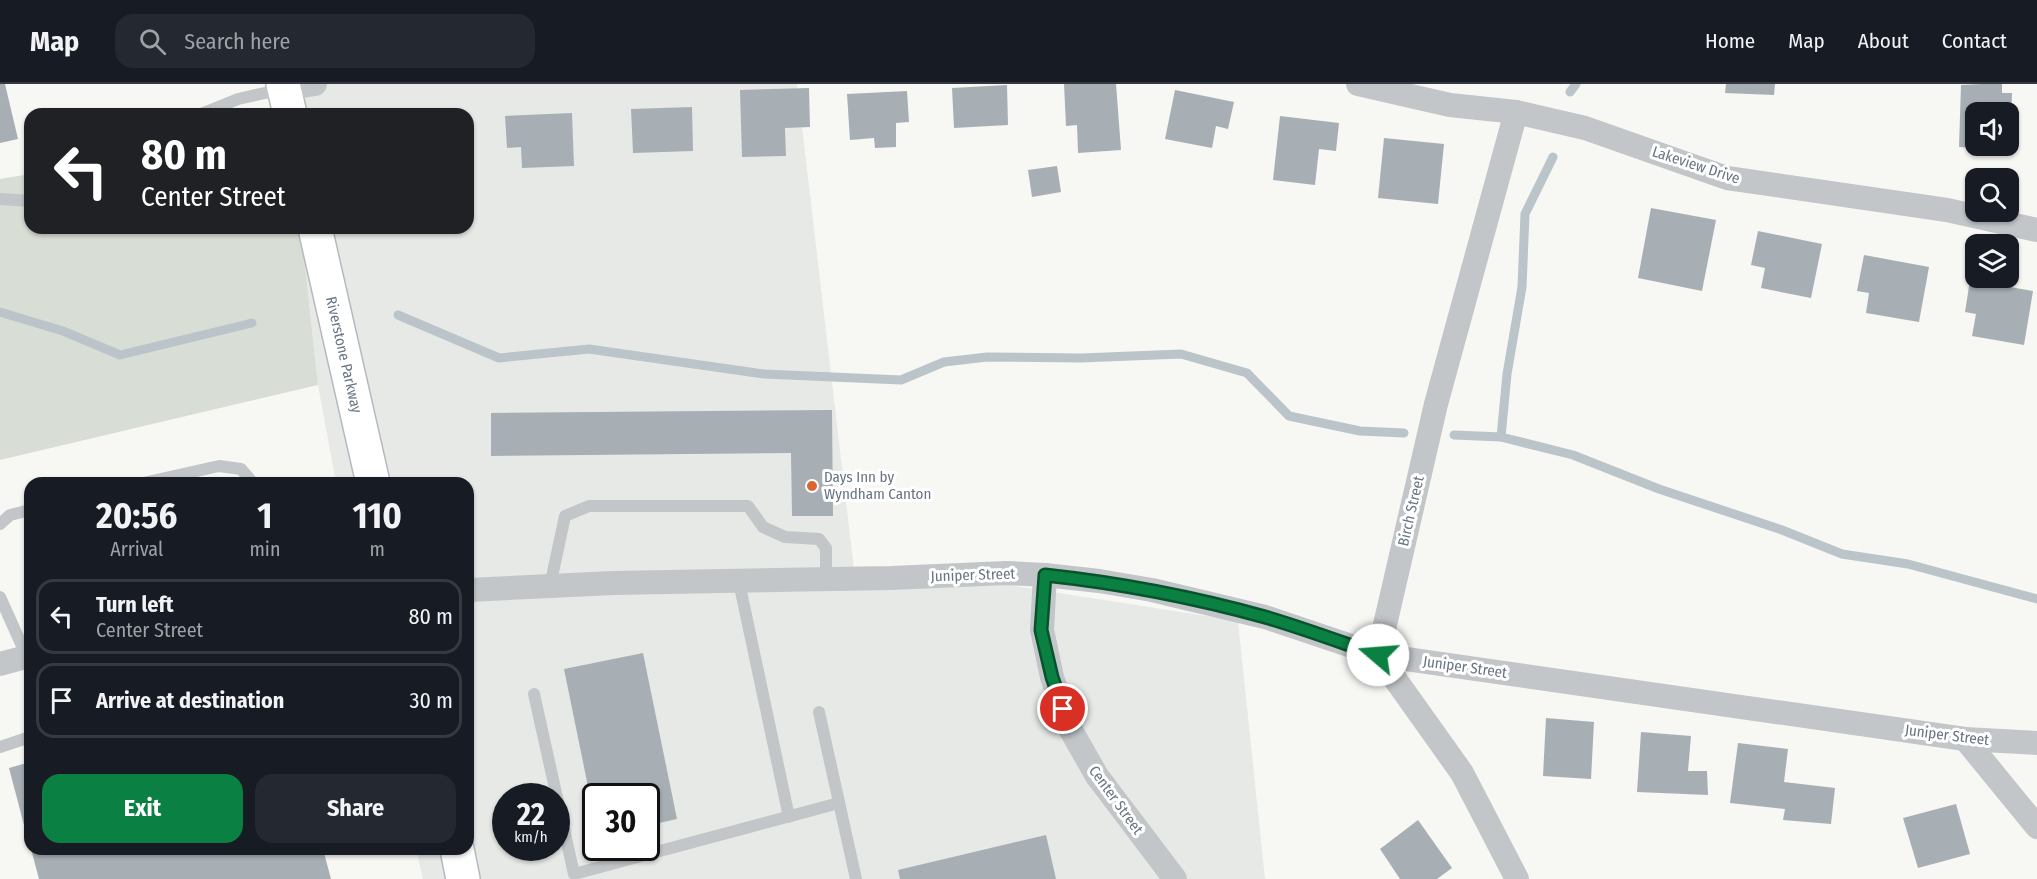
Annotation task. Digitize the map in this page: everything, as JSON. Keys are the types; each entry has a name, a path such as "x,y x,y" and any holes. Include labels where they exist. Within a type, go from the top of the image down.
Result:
{"main road":[{"name":"Riverstone Parkway","path":"316,234 372,477"},
{"path":"458,855 463,879"}],"street":[{"name":"Lakeview Drive","path":"1358,84 1450,105 1516,112 1585,128 1727,178 1947,210 2037,230"},
{"name":"Birch Street","path":"1378,655 1436,404 1516,112"},
{"name":"Juniper Street","path":"474,590 614,583 826,580 1006,573 1045,575 1099,581 1163,593 1264,617 1378,655 1965,739 2037,743"},
{"name":"Center Street","path":"1045,575 1041,630 1052,677 1068,725 1096,776 1175,879"},
{"path":"1378,655 1462,773 1517,879"},
{"path":"0,664 24,657"},
{"path":"1965,739 2037,827"}],"lane":[{"path":"216,108 238,99 293,93"},
{"path":"0,199 24,201"},
{"path":"170,477 219,466 241,469 248,477"},
{"path":"550,586 565,516 589,506 748,506 763,527 785,537 819,539 826,548 826,580"},
{"path":"0,524 10,515 24,512"},
{"path":"739,582 789,817"},
{"path":"0,597 24,648"},
{"path":"534,694 574,874 839,803"},
{"path":"819,712 856,879"},
{"path":"0,747 24,739"}],"shaded area":[{"path":"278,84 797,84 856,587 1002,584 1238,621 1265,879 423,879 417,855 474,855 474,477 335,477 318,385 302,234 474,234 474,108 284,108"},
{"path":"24,175 24,234 302,234 318,385 0,460 0,179"}],"building":[{"path":"0,84 5,84 18,139 0,143"},
{"path":"1064,84 1116,84 1121,150 1078,153 1077,125 1066,126"},
{"path":"1726,84 1775,84 1774,95 1725,93"},
{"path":"2002,84 2002,93 2012,93 2012,102 1965,102 1965,147 1959,147 1961,85"},
{"path":"1007,85 1008,125 954,128 952,88"},
{"path":"809,88 810,127 785,128 786,156 742,157 740,90"},
{"path":"1175,90 1234,102 1228,129 1216,126 1212,148 1165,139"},
{"path":"907,91 909,122 896,123 896,147 875,148 874,138 850,140 847,94"},
{"path":"692,107 693,151 633,153 631,109"},
{"path":"572,113 574,166 522,168 521,147 507,148 505,116"},
{"path":"1280,116 1339,123 1336,151 1319,149 1315,185 1273,180"},
{"path":"1384,138 1444,144 1438,204 1378,198"},
{"path":"1057,166 1061,192 1032,197 1028,170"},
{"path":"1651,208 1716,220 1702,291 1638,278"},
{"path":"1758,231 1822,244 1811,298 1761,288 1765,268 1751,265"},
{"path":"1864,255 1929,267 1919,322 1866,313 1869,293 1857,291"},
{"path":"1969,288 2016,288 2033,291 2024,345 1972,336 1976,314 1965,312"},
{"name":"Days Inn by Wyndham Canton","path":"832,410 833,516 792,516 791,453 491,456 491,413"},
{"path":"643,653 677,819 660,823 660,783 587,783 564,669"},
{"path":"1546,718 1594,722 1591,779 1543,776"},
{"path":"1641,732 1691,736 1688,771 1707,771 1708,795 1637,792"},
{"path":"1738,743 1788,749 1784,782 1835,788 1831,824 1783,820 1785,809 1730,803"},
{"path":"24,764 24,825 9,768"},
{"path":"1956,804 1970,854 1918,868 1903,818"},
{"path":"1418,820 1452,868 1437,879 1400,879 1380,849"},
{"path":"1046,835 1056,879 900,879 898,870"},
{"path":"33,855 325,855 331,879 39,879"}],"waterway":[{"path":"1570,92 1576,84"},
{"path":"1501,437 1507,374 1522,287 1525,214 1553,157"},
{"path":"0,312 63,331 120,355 252,323"},
{"path":"398,315 499,358 589,349 764,374 901,380 944,362 987,357 1081,358 1181,354 1247,373 1289,416 1360,431 1404,433"},
{"path":"1454,435 1501,437 1573,455 1659,489 1782,530 1842,554 1908,564 2037,599"}],"place":[{"name":"Days Inn by Wyndham Canton","path":"812,486"}],"route":[{"path":"1063,709 1052,677 1041,630 1045,575 1152,590 1264,617 1378,655"}]}
